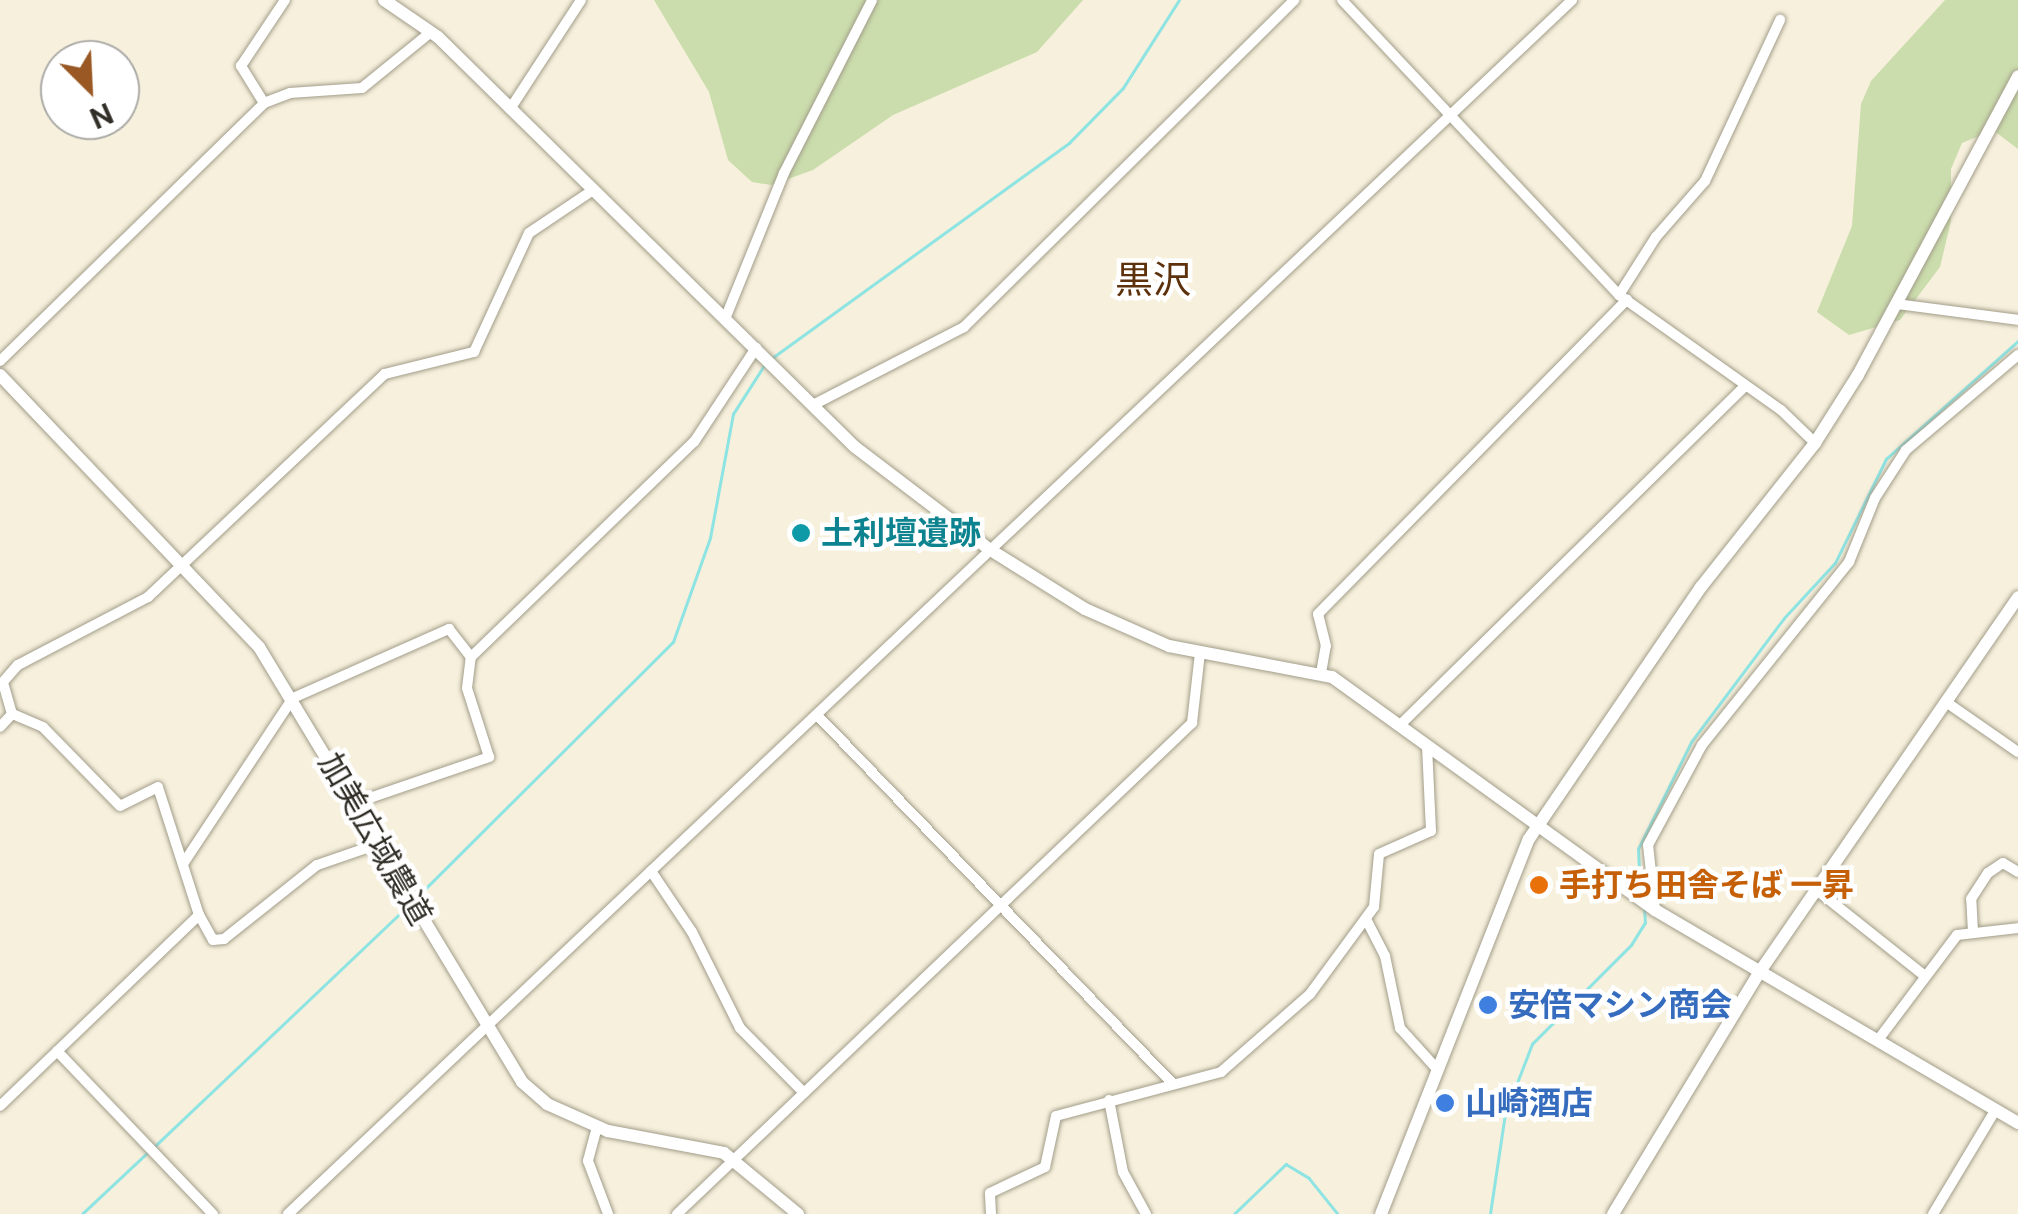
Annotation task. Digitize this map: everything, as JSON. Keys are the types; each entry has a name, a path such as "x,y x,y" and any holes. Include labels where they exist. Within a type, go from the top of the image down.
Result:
{"street":[{"path":"264,103 242,66 285,0"},
{"path":"384,0 431,32 878,468 989,549 1084,610 1200,653 1321,672 1646,904 1996,1109 2016,1117"},
{"path":"510,109 582,0"},
{"path":"725,319 784,173 872,0"},
{"path":"813,405 964,327 1294,0"},
{"path":"1342,0 1623,298 1745,386 1815,443"},
{"path":"288,1214 1572,0"},
{"path":"1321,672 1326,646 1318,614 1623,298 1656,237 1706,181 1780,20"},
{"path":"0,362 264,103 290,93 362,88 431,32"},
{"path":"1381,1214 1529,840 1684,610 1815,443 1897,304 2018,76"},
{"path":"378,844 317,864 224,939 210,937 199,916 158,787 120,806 44,727 12,714 3,693 8,672 136,606 385,374 474,352 529,233 593,190"},
{"path":"1897,304 2018,320"},
{"path":"354,803 489,757 468,688 471,656 694,442 759,351"},
{"path":"1646,904 1648,845 1702,745 1849,562 1875,498 1906,450 2018,354"},
{"name":"加美広域農道","path":"0,375 259,647 293,698 484,1028 522,1082 548,1104 597,1128 705,1145 734,1158 798,1214"},
{"path":"1399,726 1745,386"},
{"path":"1613,1214 1761,970 2018,598"},
{"path":"183,864 293,698 449,629 471,656"},
{"path":"676,1214 1192,723 1200,653"},
{"path":"1946,702 2018,752"},
{"path":"0,728 12,714"},
{"path":"816,716 1173,1084"},
{"path":"991,1214 990,1193 1045,1167 1056,1116 1228,1068 1310,994 1366,919 1378,896 1379,854 1430,831 1427,746"},
{"path":"1973,932 1972,899 1988,872 2003,863 2018,872"},
{"path":"650,871 698,942 740,1028 804,1092"},
{"path":"1818,891 1924,976"},
{"path":"0,1106 199,916"},
{"path":"1366,919 1385,956 1400,1028 1436,1068"},
{"path":"1878,1040 1957,935 2018,928"},
{"path":"57,1050 214,1214"},
{"path":"1109,1100 1123,1172 1146,1214"},
{"path":"1933,1214 1996,1109"},
{"path":"597,1128 588,1161 608,1214"}],"green space":[{"path":"654,0 1083,0 1037,52 893,115 813,170 771,185 752,182 728,160 709,92"},
{"path":"1945,0 2018,0 2018,149 1993,130 1962,143 1951,169 1951,221 1940,267 1900,320 1849,335 1817,312 1852,226 1861,104 1871,81"}],"waterway":[{"path":"772,358 1069,143 1123,88 1179,0"},
{"path":"1640,893 1638,849 1691,742 1784,618 1835,563 1886,459 2018,341"},
{"path":"416,898 673,642 710,538 733,414 763,367"},
{"path":"155,1146 410,904"},
{"path":"1490,1214 1505,1114 1532,1044 1631,945 1645,923 1644,910"},
{"path":"82,1214 149,1151"},
{"path":"1234,1214 1286,1164 1309,1178 1338,1214"}],"place":[{"name":"土利壇遺跡","path":"801,533"},
{"name":"手打ち田舎そば 一昇","path":"1539,885"},
{"name":"安倍マシン商会","path":"1488,1005"},
{"name":"山崎酒店","path":"1445,1103"}],"district":[{"name":"黒沢","path":"1153,280"}]}
